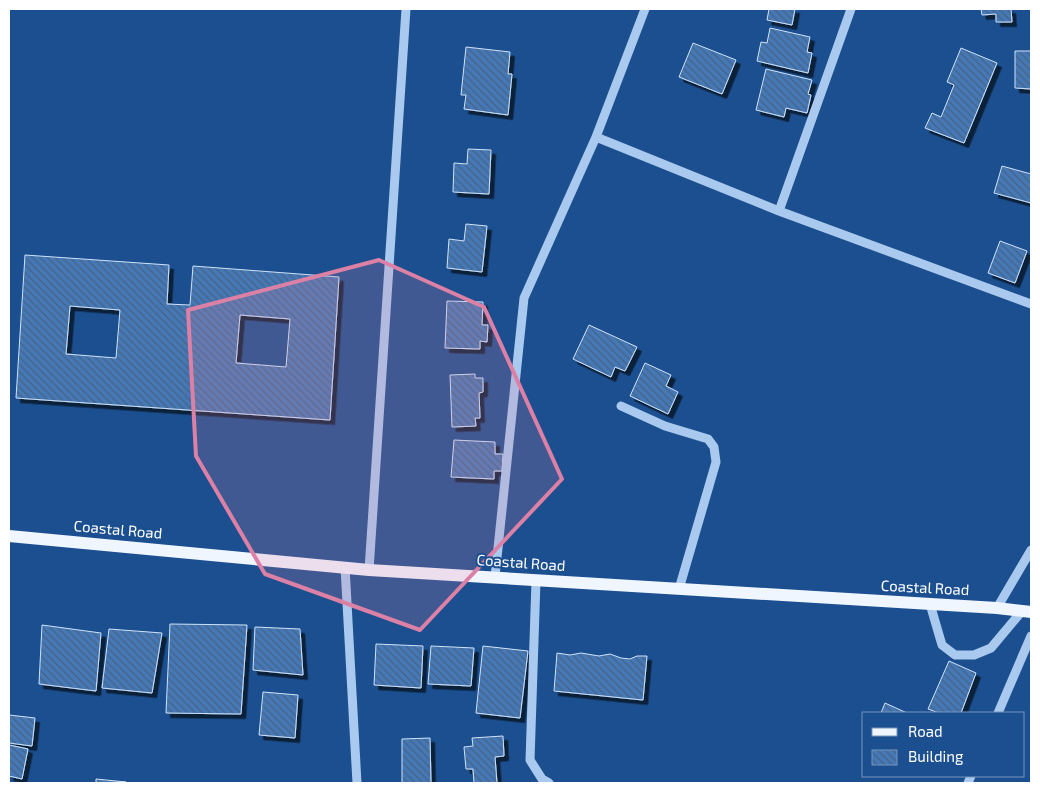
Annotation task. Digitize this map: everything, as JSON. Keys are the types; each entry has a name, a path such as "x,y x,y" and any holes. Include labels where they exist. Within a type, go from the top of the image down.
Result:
{"main road":[{"name":"Coastal Road","path":"9,536 370,570 997,608 1027,612"}],"street":[{"path":"370,570 406,9"},
{"path":"494,577 524,298 596,137 646,9"},
{"path":"779,211 851,9"},
{"path":"596,137 779,211 1031,304"},
{"path":"621,406 665,426 708,439 714,447 716,462 679,589"},
{"path":"997,608 1031,550"},
{"path":"345,567 357,783"},
{"path":"536,581 530,760 542,779 549,783"},
{"path":"930,604 942,645 956,656 974,655 991,648 1027,612"},
{"path":"998,712 1031,636"}],"highlighted area":[{"path":"379,260 484,307 562,479 420,630 265,574 196,456 188,310"}],"building":[{"path":"769,9 795,9 792,25 767,20"},
{"path":"981,9 1011,9 1012,22 996,22 996,14 982,15"},
{"path":"770,28 810,37 807,52 812,53 808,73 757,61 761,42 767,43"},
{"path":"693,43 736,60 722,94 679,77"},
{"path":"466,47 510,52 508,74 512,74 508,115 464,109 466,95 461,95"},
{"path":"961,48 997,63 964,143 925,128 932,113 941,117 954,85 947,82"},
{"path":"1015,51 1031,51 1031,89 1015,88"},
{"path":"766,69 812,80 808,94 811,95 807,113 786,108 784,117 756,110"},
{"path":"468,149 491,150 489,194 453,192 454,163 467,164"},
{"path":"1002,166 1031,174 1031,203 994,193"},
{"path":"466,224 487,226 482,272 447,268 449,239 464,241"},
{"path":"1000,241 1027,251 1015,283 988,273"},
{"path":"25,255 169,265 167,304 190,305 193,266 339,277 330,420 16,398","holes":["70,306 120,310 116,358 66,354","240,315 290,319 286,367 236,363"]},
{"path":"447,301 483,302 482,325 488,325 487,342 480,341 480,349 445,348"},
{"path":"589,325 637,347 625,371 615,367 611,377 573,359"},
{"path":"645,363 671,375 666,386 678,392 668,414 630,396"},
{"path":"475,374 475,378 483,378 483,392 479,393 480,418 475,418 476,426 452,427 450,375"},
{"path":"454,440 495,442 495,454 503,454 502,471 494,471 494,479 451,477"},
{"path":"170,624 247,625 241,714 166,713"},
{"path":"42,625 101,633 96,691 39,684"},
{"path":"255,627 300,629 303,675 253,670"},
{"path":"109,629 162,633 152,693 102,688"},
{"path":"376,644 423,646 421,688 374,685"},
{"path":"431,646 474,648 471,686 428,684"},
{"path":"483,646 528,651 520,718 476,713"},
{"path":"557,653 570,655 581,653 599,656 610,654 630,659 637,656 647,656 643,700 554,691"},
{"path":"949,661 976,673 961,712 936,712 928,709"},
{"path":"263,692 298,695 295,738 259,735"},
{"path":"885,703 905,712 881,712"},
{"path":"9,715 35,718 32,746 9,743"},
{"path":"503,736 504,756 495,757 497,783 474,783 473,769 466,769 464,747 473,746 472,738"},
{"path":"430,738 431,783 402,783 402,739"},
{"path":"9,745 28,749 22,779 9,776"},
{"path":"96,779 126,782 96,783"}]}
